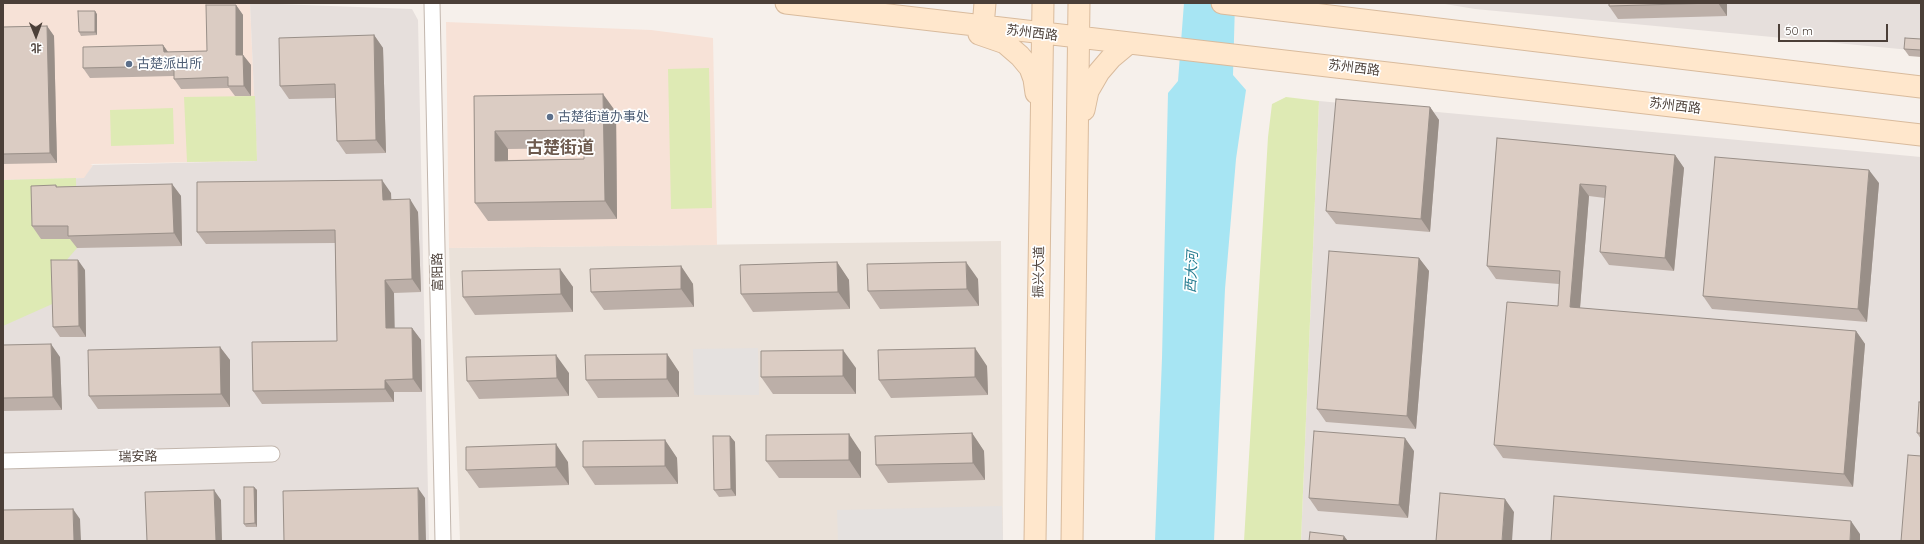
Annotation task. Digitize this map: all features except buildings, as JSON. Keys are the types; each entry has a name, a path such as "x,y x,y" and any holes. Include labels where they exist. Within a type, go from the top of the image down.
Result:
{"main road":[{"name":"苏州西路","path":"786,3 1921,135"},
{"path":"983,27 985,3"},
{"name":"振兴大道","path":"1035,541 1043,3"},
{"path":"1072,541 1079,3"},
{"path":"1222,3 1921,86"},
{"path":"950,23 1005,43 1020,56 1030,68 1034,79 1041,126"},
{"path":"1077,144 1088,91 1099,72 1111,58 1137,44"}],"street":[{"name":"富阳路","path":"432,3 443,541"},
{"name":"瑞安路","path":"3,460 272,454"}],"shaded area":[{"path":"3,3 250,3 257,161 90,164 93,165 85,178 3,180"},
{"path":"250,3 412,9 418,20 429,541 3,541 3,180 84,178 93,165 257,161"},
{"path":"1439,3 1921,3 1921,51 1475,9"},
{"path":"446,22 651,30 713,38 717,245 449,248"},
{"path":"1319,101 1921,157 1921,541 1301,541"},
{"path":"1001,241 1003,541 460,541 449,248"},
{"path":"758,348 759,395 694,395 693,349"},
{"path":"1002,506 1003,541 838,541 837,510"}],"green space":[{"path":"709,68 712,208 671,209 668,69"},
{"path":"255,96 257,161 187,162 184,97"},
{"path":"1286,97 1319,101 1301,541 1244,541 1268,137 1272,104"},
{"path":"173,108 174,144 111,146 110,110"},
{"path":"76,178 77,248 58,270 59,301 3,326 3,180"}],"water":[{"name":"西大河","path":"1184,3 1235,3 1233,75 1246,90 1236,159 1225,289 1214,541 1155,541 1162,358 1168,93 1178,81"}],"place":[{"name":"古楚派出所","path":"129,64"},
{"name":"古楚街道办事处","path":"550,117"}],"district":[{"name":"古楚街道","path":"560,148"}]}
